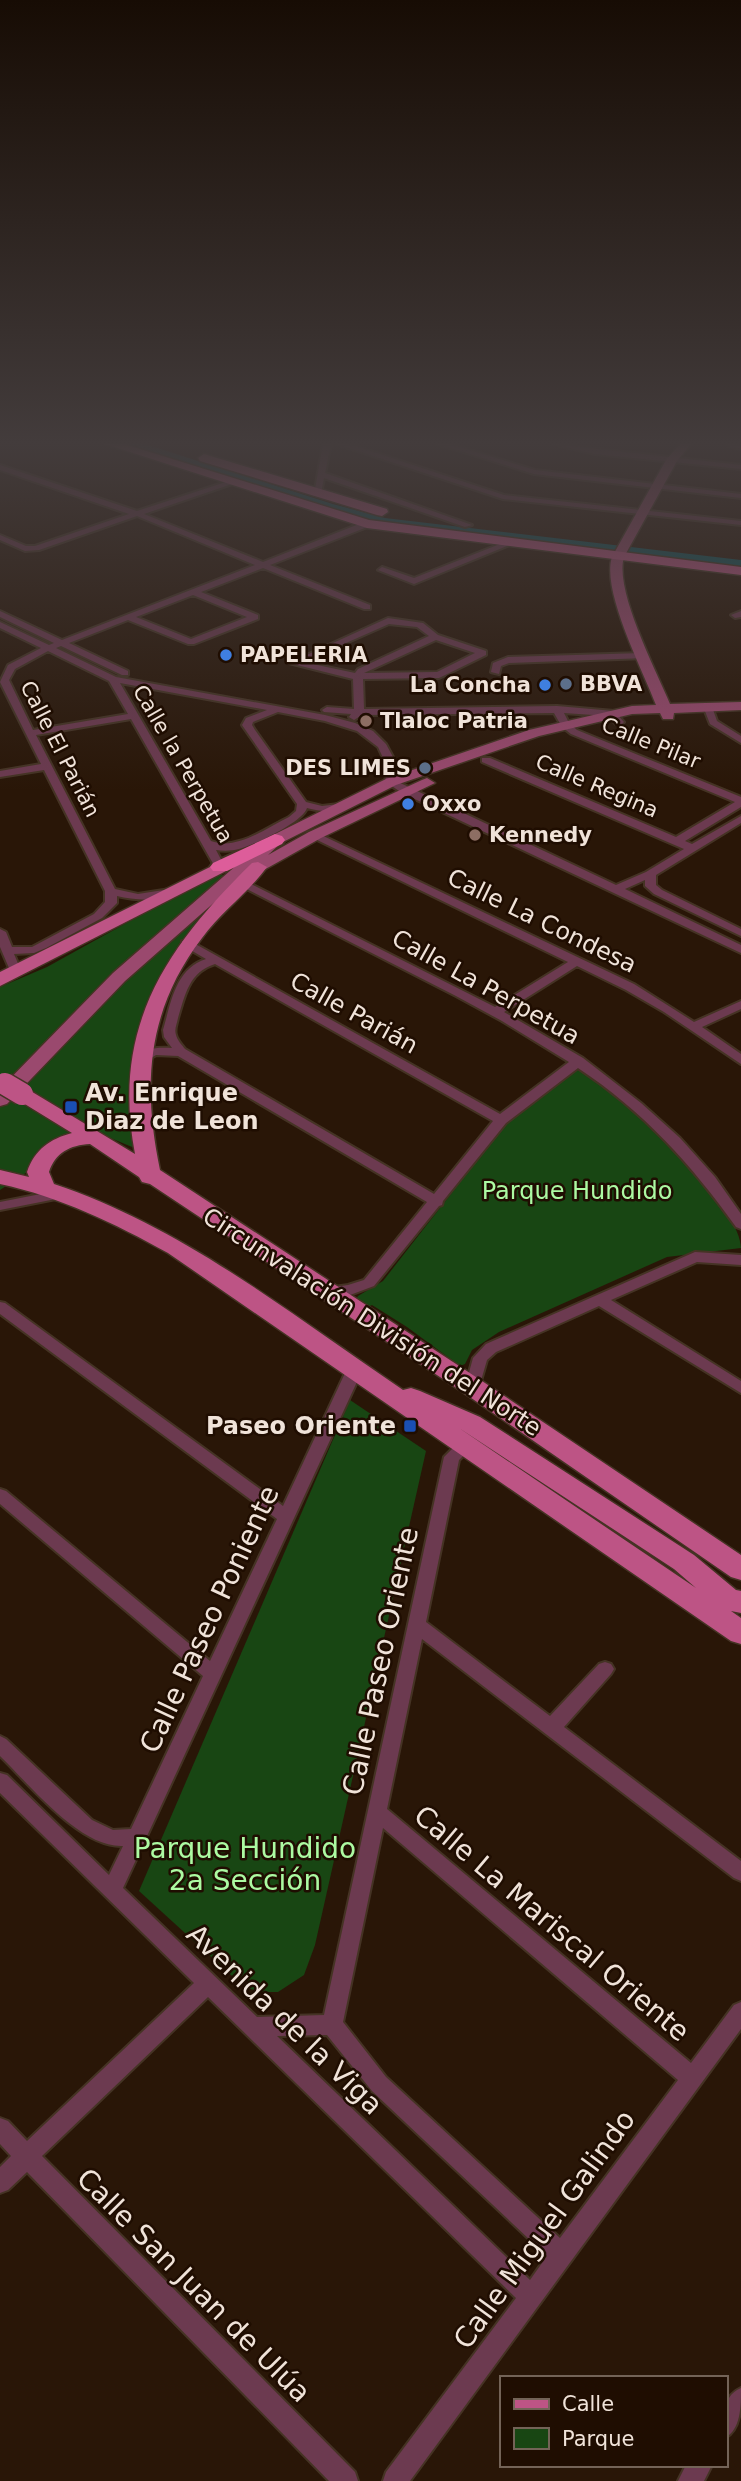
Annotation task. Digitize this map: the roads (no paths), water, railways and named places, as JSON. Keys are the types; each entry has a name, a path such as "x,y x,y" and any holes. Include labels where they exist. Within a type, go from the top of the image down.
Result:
{"highway":[{"path":"228,878 275,840"}],"main road":[{"path":"617,560 614,569 617,590 666,712"},
{"path":"677,560 741,571"},
{"path":"615,717 641,694 652,679"},
{"path":"652,679 676,695 708,710 741,713"},
{"path":"275,840 391,782 502,743 615,717 741,706"},
{"path":"8,977 170,892 228,878 258,867 315,835 406,791 569,728"},
{"path":"150,1177 139,1119 138,1061 159,992 186,943 228,878"},
{"path":"7,1090 119,977 228,878"},
{"name":"Circunvalación División del Norte","path":"7,1090 94,1137 150,1177 473,1387 741,1569"},
{"path":"54,1192 38,1172 46,1154 71,1140 94,1137"},
{"name":"Circunvalación División del Norte","path":"0,1177 54,1192 117,1216 176,1248 741,1633"},
{"path":"354,1371 471,1423 684,1562 729,1600 741,1602"},
{"path":"716,1552 722,1564 741,1577"}],"street":[{"path":"249,560 367,607"},
{"name":"Calle El Parián","path":"111,891 4,680 17,662 47,648 279,560"},
{"path":"382,570 414,581 468,560"},
{"path":"130,618 191,642 255,617 196,593"},
{"path":"0,614 108,667 135,676 330,711 557,709 615,717"},
{"path":"386,622 420,625 435,637 482,653 439,675 358,676 328,673 294,663 386,622"},
{"path":"0,625 113,680 342,722 359,728"},
{"path":"435,637 364,669 358,676 359,712 352,721 385,750 391,782 741,950"},
{"path":"496,672 496,665 508,660 643,656"},
{"name":"Calle la Perpetua","path":"113,680 228,878"},
{"name":"Calle Pilar","path":"557,709 569,728 741,802"},
{"path":"280,710 256,716 247,725 302,804 322,809 339,807"},
{"path":"708,710 719,727 741,740"},
{"path":"30,733 133,716"},
{"name":"Calle Regina","path":"486,760 692,848"},
{"path":"0,774 47,766"},
{"path":"677,842 741,802"},
{"path":"206,843 219,848 238,846 293,819 300,812 302,804"},
{"path":"615,889 650,873 741,819"},
{"name":"Calle La Condesa","path":"315,835 630,987 694,1026 741,1060"},
{"path":"650,873 651,886 658,892 741,933"},
{"name":"Calle La Perpetua","path":"228,878 497,1011 579,1061 622,1091 667,1131 716,1186 741,1224"},
{"path":"8,951 34,950 99,916 111,904 111,891 138,897 170,892"},
{"path":"0,932 8,951 8,977"},
{"name":"Calle Parián","path":"186,943 501,1120"},
{"path":"215,960 196,965 185,979 169,1030 170,1037 181,1052 437,1202"},
{"path":"497,1011 577,961"},
{"path":"694,1026 741,1005"},
{"path":"138,1061 154,1051 181,1052"},
{"path":"325,1292 350,1290 369,1283 501,1120 579,1061"},
{"path":"0,1206 54,1192"},
{"path":"473,1387 484,1353 695,1257 741,1260"},
{"path":"600,1300 741,1388"},
{"path":"0,1307 286,1517"},
{"name":"Calle Paseo Poniente","path":"112,1890 354,1371"},
{"name":"Calle Paseo Oriente","path":"332,2025 452,1457 466,1446"},
{"path":"0,1495 213,1674"},
{"path":"417,1625 741,1872"},
{"path":"552,1727 605,1669"},
{"path":"0,1745 85,1826 112,1838 136,1838"},
{"name":"Avenida de la Viga","path":"0,1781 531,2297"},
{"name":"Calle La Mariscal Oriente","path":"376,1811 692,2078"},
{"path":"0,2182 208,1983"},
{"name":"Calle Miguel Galindo","path":"396,2481 741,2011"},
{"path":"256,2027 332,2025 379,2084 562,2255"},
{"name":"Calle San Juan de Ulúa","path":"0,2129 346,2481"},
{"path":"727,2423 741,2400"}],"water":[{"path":"683,560 741,560 741,567"}],"place":[{"name":"PAPELERIA","path":"226,655"},
{"name":"BBVA","path":"566,684"},
{"name":"La Concha","path":"545,685"},
{"name":"Tlaloc Patria","path":"366,721"},
{"name":"DES LIMES","path":"425,768"},
{"name":"Oxxo","path":"408,804"},
{"name":"Kennedy","path":"475,835"},
{"name":"Av. Enrique Diaz de Leon","path":"71,1107"},
{"name":"Paseo Oriente","path":"410,1426"}],"park label":[{"name":"Parque Hundido","path":"577,1191"},
{"name":"Parque Hundido 2a Sección","path":"245,1864"}]}
